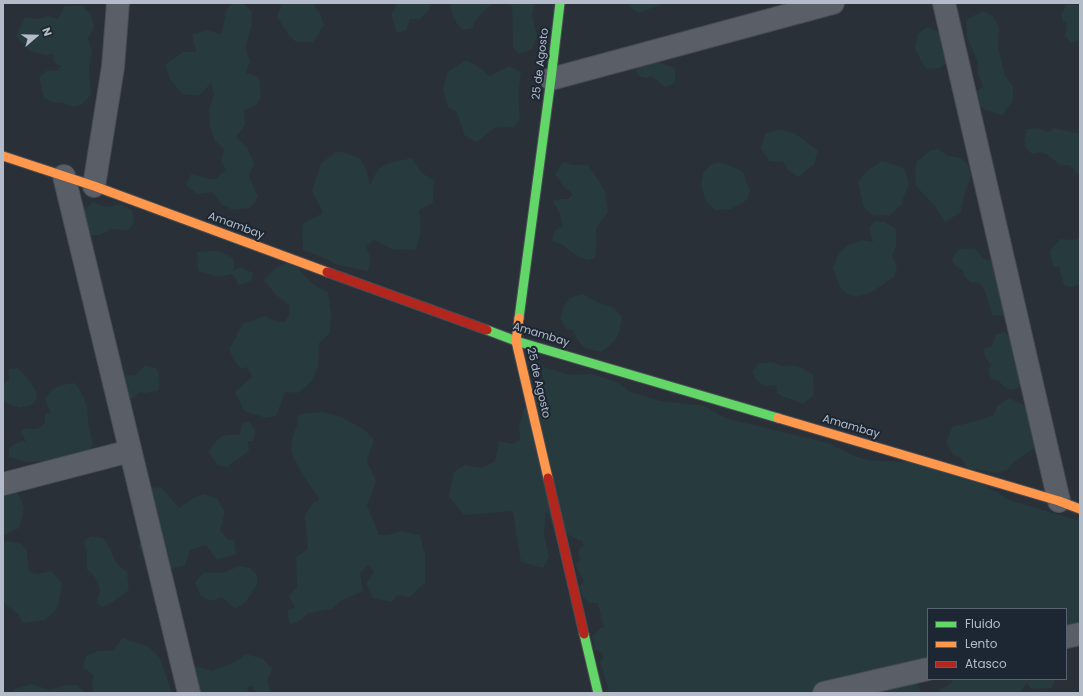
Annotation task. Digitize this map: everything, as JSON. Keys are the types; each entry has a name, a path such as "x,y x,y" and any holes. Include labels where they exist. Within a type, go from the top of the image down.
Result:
{"street":[{"path":"94,186 113,67 118,3"},
{"name":"25 de Agosto","path":"560,3 516,340 598,693"},
{"path":"551,79 833,3"},
{"path":"944,3 1059,501"},
{"name":"Amambay","path":"3,156 94,186 516,340 1059,501 1080,509"},
{"path":"64,176 189,693"},
{"path":"3,484 130,450"},
{"path":"1067,637 1080,634"},
{"path":"824,693 927,669"}],"green space":[{"path":"234,3 242,3 252,11 251,28 245,48 250,61 246,73 259,77 261,96 257,105 244,110 245,125 236,137 247,147 254,163 249,176 258,197 250,208 232,210 221,204 213,192 197,194 186,185 191,174 214,180 226,170 221,161 224,149 215,141 210,127 209,111 214,94 211,83 199,96 182,94 170,79 165,65 183,52 196,52 192,35 207,30 221,34 227,8"},
{"path":"282,3 313,3 320,14 324,25 313,42 296,42 289,35 277,17"},
{"path":"398,3 431,3 428,11 420,19 410,19 406,30 397,33 391,15"},
{"path":"451,3 492,3 475,21 473,28 463,30 454,18"},
{"path":"507,3 535,3 532,16 537,36 532,49 518,54 513,47 512,6"},
{"path":"629,3 665,3 639,13 633,10"},
{"path":"1067,5 1078,5 1080,7 1080,40 1071,43 1065,36 1067,30 1066,23 1063,21 1061,14"},
{"path":"82,6 91,14 94,27 88,39 92,50 89,70 91,95 82,104 74,107 63,103 52,102 44,98 39,77 48,70 58,71 61,66 54,62 53,54 46,55 29,51 27,46 16,36 25,17 38,19 48,16 58,19 64,7"},
{"path":"982,11 993,16 999,28 998,48 1005,76 1013,86 1013,100 1003,115 986,110 977,103 975,92 983,87 977,70 978,63 967,36 966,20"},
{"path":"927,27 937,31 953,42 951,60 940,68 926,69 915,49 918,34"},
{"path":"466,60 476,65 490,76 509,66 521,72 518,95 520,119 514,127 494,128 477,142 465,136 456,111 448,107 443,90 447,72"},
{"path":"642,61 657,61 666,66 674,67 675,83 665,87 652,76 647,78 638,76 636,71"},
{"path":"1038,128 1048,132 1054,128 1080,134 1080,175 1069,165 1060,165 1048,155 1040,152 1032,154 1027,149 1024,141 1027,129"},
{"path":"779,129 796,134 818,151 814,164 798,177 787,169 783,162 769,161 761,148 765,134"},
{"path":"939,149 948,156 958,157 967,163 971,177 965,191 961,212 945,222 935,206 916,186 915,171 917,161 931,150"},
{"path":"338,151 360,158 367,172 370,185 378,169 389,163 412,158 422,173 434,181 433,202 419,210 421,230 416,250 392,249 374,240 366,246 371,260 368,271 338,265 303,250 303,223 323,213 312,191 321,163"},
{"path":"882,161 904,168 909,184 901,205 890,215 874,216 864,208 858,182 867,171"},
{"path":"563,162 574,165 588,165 605,191 608,212 596,228 595,258 587,260 572,253 565,246 552,241 554,231 563,226 560,215 553,201 568,199 573,194 563,186 555,174"},
{"path":"720,162 743,172 750,191 747,200 731,209 715,210 705,200 701,185 703,173 711,165"},
{"path":"93,202 106,207 121,204 132,210 134,222 128,230 110,229 100,235 88,235 81,213"},
{"path":"874,221 885,222 896,229 896,246 892,256 897,267 894,277 873,291 857,297 849,295 841,289 833,268 839,253 847,246 862,240 873,242 869,228"},
{"path":"1080,238 1079,285 1071,287 1064,285 1059,267 1053,266 1050,251 1060,239 1073,240"},
{"path":"975,248 984,259 995,261 1006,316 992,315 982,285 975,282 971,283 964,276 963,270 957,267 952,261 959,249"},
{"path":"218,251 233,258 234,270 241,267 253,273 251,281 239,285 232,274 218,277 198,271 197,252"},
{"path":"292,261 313,283 328,292 331,315 330,333 319,343 318,366 312,381 298,393 285,392 276,416 266,418 244,411 235,392 252,377 247,367 241,369 234,360 229,349 242,324 265,316 278,322 285,322 289,315 290,305 277,296 264,280 278,266"},
{"path":"582,294 597,302 614,308 622,317 617,338 601,352 583,346 573,330 566,329 560,318 564,306 570,298"},
{"path":"1005,332 1015,345 1023,386 1012,390 1003,386 998,380 991,379 988,370 991,365 986,358 983,349 992,346 996,335"},
{"path":"772,362 781,366 793,365 804,369 813,375 814,395 803,404 777,394 776,385 767,386 761,384 752,372 758,364"},
{"path":"145,365 157,369 160,380 157,391 145,393 139,392 127,401 119,376 136,375"},
{"path":"540,366 570,375 592,374 619,383 630,392 661,401 705,406 725,418 828,443 863,459 943,463 1012,501 1080,521 1080,629 1067,633 1067,608 927,608 927,664 911,674 922,693 606,693 605,691 609,689 600,662 603,657 602,652 595,650 592,636 601,628 604,628 598,603 589,603 583,597 579,587 584,581 575,564 581,559 578,553 580,548 584,546 582,540 580,541 553,527 546,509 544,536 549,556 543,568 521,562 513,511 464,515 449,496 454,472 465,465 482,468 495,461 499,441 513,444 520,440 519,425 524,409 538,384 544,381"},
{"path":"18,368 32,384 37,394 36,400 33,404 20,408 3,400 3,384 9,380 8,369"},
{"path":"75,383 83,396 87,407 89,427 93,443 90,453 59,461 26,462 9,457 9,448 16,443 26,441 20,432 26,428 35,429 40,427 45,422 45,414 51,414 45,399 48,395 58,387"},
{"path":"1009,398 1035,410 1048,439 1014,462 1008,469 997,473 967,468 962,458 953,455 946,442 952,427 994,415 997,406"},
{"path":"323,412 342,417 366,431 374,440 367,461 376,481 367,505 379,535 388,535 401,531 420,535 425,555 425,583 410,597 397,595 392,602 373,598 366,583 374,572 368,565 360,573 363,591 340,601 332,609 308,613 301,620 291,624 288,618 288,610 295,607 289,596 297,587 296,557 308,549 305,515 312,504 319,500 304,477 291,452 293,435 298,423 297,416 306,413"},
{"path":"250,422 255,430 253,441 248,441 249,451 227,467 217,465 209,452 215,442 224,436 239,435 243,423"},
{"path":"3,483 18,493 24,508 19,528 3,536"},
{"path":"161,487 179,508 193,498 203,494 217,498 225,513 220,530 227,539 234,541 236,554 217,560 206,545 190,550 185,565 171,569 150,569 138,546 145,536 143,527 134,519 133,502 148,488"},
{"path":"90,536 105,539 117,564 127,572 129,590 103,607 97,603 100,589 94,576 87,569 87,557 84,541"},
{"path":"9,541 22,544 27,552 29,572 38,574 52,571 62,583 58,607 45,620 22,623 19,615 3,602 3,543"},
{"path":"239,566 250,568 257,575 257,584 246,602 235,609 222,597 211,601 200,595 195,582 205,572 223,573"},
{"path":"122,638 149,647 160,658 172,693 93,693 92,684 94,675 83,668 86,656 98,651 110,651 115,649"},
{"path":"246,654 263,659 272,669 267,680 271,691 266,693 256,693 252,686 247,688 249,693 181,693 192,665 212,671 234,662"},
{"path":"953,680 1055,680 1052,688 1031,689 1027,683 1019,693 940,693 940,689 949,685"},
{"path":"31,684 50,690 67,685 77,685 85,693 13,693 15,689"}],"traffic: fast":[{"path":"519,318 560,3"},
{"path":"487,330 516,341 778,418"},
{"path":"584,634 598,693"}],"traffic: slow":[{"path":"3,156 94,186 327,272"},
{"path":"519,318 516,341 548,478"},
{"path":"778,418 1059,501 1080,509"}],"traffic: jam":[{"path":"327,272 487,330"},
{"path":"548,478 584,634"}]}
